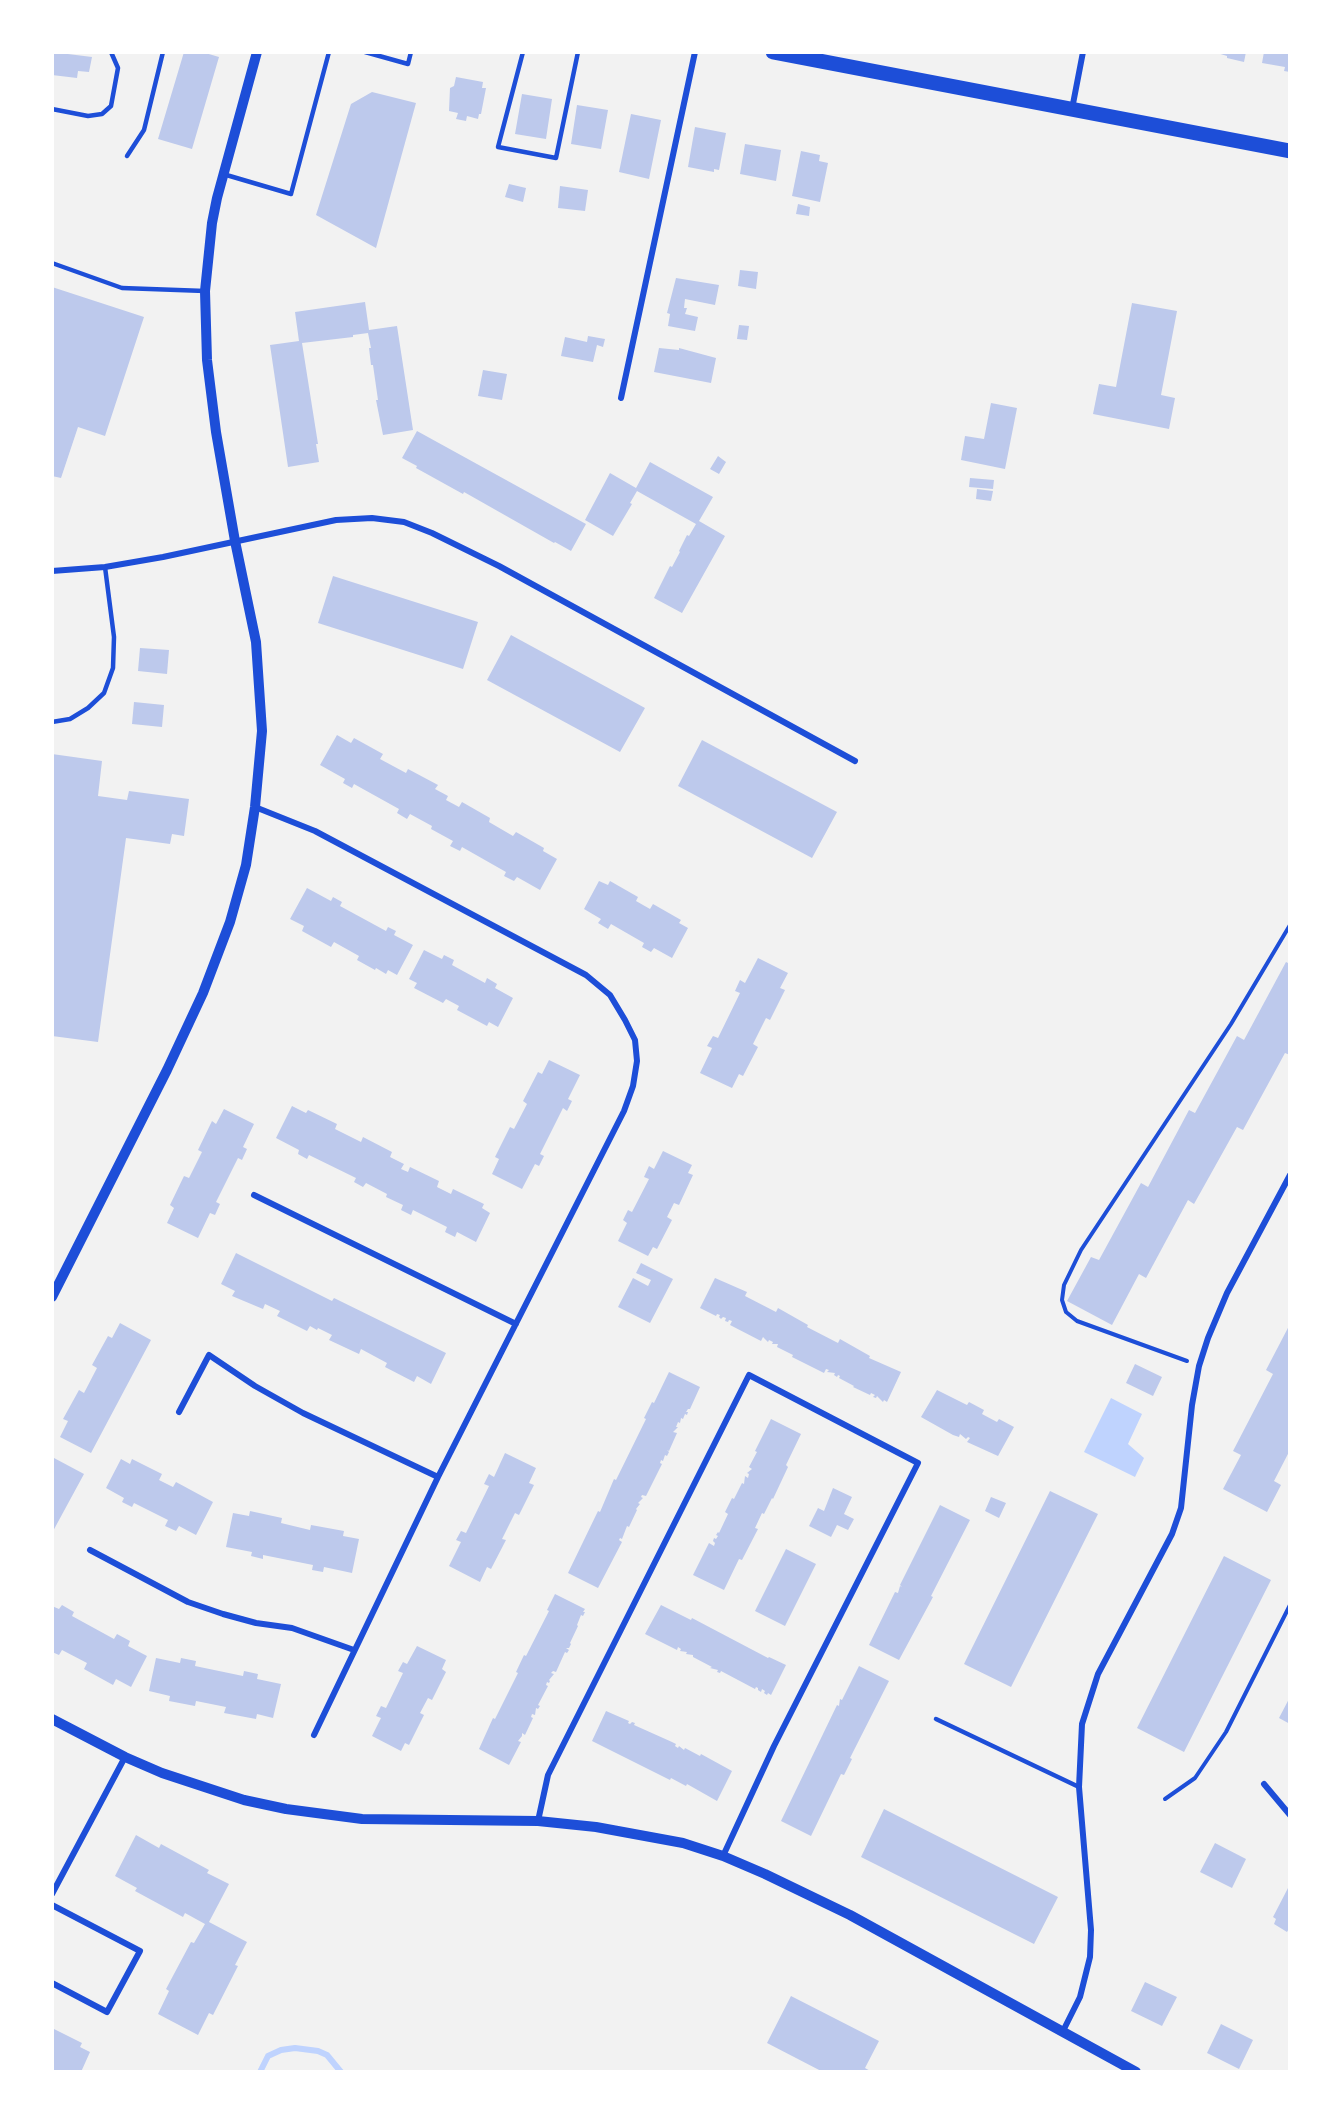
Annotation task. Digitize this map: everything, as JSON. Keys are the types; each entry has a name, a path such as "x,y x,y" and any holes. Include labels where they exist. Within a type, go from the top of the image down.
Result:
{"main road":[{"path":"773,52 1290,151"}],"street":[{"path":"52,1297 167,1070 203,993 230,922 246,864 255,807 262,731 256,642 216,432 207,360 205,291 212,223 222,174 257,52"},
{"path":"621,398 695,52"},
{"path":"1072,109 1083,52"},
{"path":"52,570 105,567 163,557 336,520 372,518 404,522 499,566 855,761"},
{"path":"255,807 315,831 586,975 610,995 625,1020 635,1040 637,1061 633,1086 627,1102 438,1477 314,1736"},
{"path":"1063,2031 1080,1997 1090,1957 1091,1930 1079,1787 1082,1724 1098,1674 1172,1534 1181,1508 1192,1405 1199,1366 1208,1338 1227,1293 1290,1175"},
{"path":"254,1195 516,1324"},
{"path":"179,1413 209,1355 255,1386 303,1413 438,1477"},
{"path":"538,1821 548,1775 748,1375 918,1463 774,1746 723,1856"},
{"path":"90,1550 188,1602 234,1617 292,1628 354,1650"},
{"path":"52,1719 125,1758 201,1788 244,1800 322,1815 414,1821 538,1821 596,1827 683,1843 723,1856 776,1878 841,1910 1136,2072"},
{"path":"52,1894 125,1758"},
{"path":"1264,1784 1290,1815"},
{"path":"52,1905 140,1951 107,2012 52,1983"}],"lane":[{"path":"52,109 88,116 102,114 111,106 118,68 111,52"},
{"path":"127,156 144,130 163,52"},
{"path":"222,174 291,194 329,52"},
{"path":"365,52 408,64 411,52"},
{"path":"523,52 498,147 556,158 578,52"},
{"path":"52,263 122,288 205,291"},
{"path":"52,722 70,719 88,708 104,693 113,669 114,637 105,567"},
{"path":"936,1719 1079,1787"}],"path":[{"path":"1199,1366 1077,1321 1066,1312 1062,1300 1064,1285 1081,1250 1231,1024 1290,925"},
{"path":"1165,1799 1195,1778 1226,1732 1290,1605"}],"water":[{"path":"1111,1398 1142,1414 1128,1444 1144,1458 1135,1477 1084,1452"}],"building":[{"path":"52,52 92,57 89,72 78,71 77,78 52,75"},
{"path":"184,52 202,52 219,57 192,149 158,139"},
{"path":"1214,52 1246,52 1244,62"},
{"path":"1264,52 1290,52 1290,72 1284,71 1285,67 1262,63"},
{"path":"456,77 483,82 482,88 486,88 478,119 467,116 466,121 456,119 458,113 449,111 450,88 454,86"},
{"path":"372,92 416,103 376,248 316,215 351,104"},
{"path":"522,94 552,99 546,139 515,134"},
{"path":"577,105 608,110 601,149 571,144"},
{"path":"631,114 661,120 649,179 619,172"},
{"path":"695,127 726,133 719,170 714,169 714,172 688,167"},
{"path":"745,144 781,150 776,181 740,174"},
{"path":"801,151 820,155 819,161 828,163 820,202 792,196"},
{"path":"509,184 526,188 523,202 505,197"},
{"path":"560,186 588,190 585,211 558,208"},
{"path":"798,204 810,207 809,216 796,214"},
{"path":"740,270 758,272 756,289 738,286"},
{"path":"676,278 719,285 715,305 685,299 684,308 687,308 685,314 698,317 695,331 668,326 670,314 667,313"},
{"path":"52,287 144,317 105,436 78,427 61,478 52,476"},
{"path":"365,302 369,330 397,326 413,430 383,435 376,400 378,400 368,333 302,343 319,462 288,467 270,345 299,341 295,312"},
{"path":"1132,303 1177,311 1161,395 1175,398 1169,429 1093,414 1099,384 1116,387"},
{"path":"739,325 749,326 747,340 737,339"},
{"path":"588,336 605,339 603,347 597,345 593,362 561,356 565,337 587,342"},
{"path":"659,348 679,350 679,348 716,358 711,383 654,372"},
{"path":"483,370 507,374 502,400 478,396"},
{"path":"991,403 1017,408 1005,469 961,460 965,436 984,439"},
{"path":"417,431 586,524 571,551 464,492 463,494 402,458"},
{"path":"718,456 726,462 719,474 710,469"},
{"path":"650,462 713,497 699,521 725,536 682,613 654,598 687,535 689,536 696,524 637,491 613,536 585,520 610,473 636,488"},
{"path":"970,478 994,480 993,489 969,487"},
{"path":"977,489 993,491 991,501 976,499"},
{"path":"333,576 478,622 463,669 318,623"},
{"path":"511,635 645,708 620,752 487,680"},
{"path":"140,648 169,650 167,674 138,671"},
{"path":"134,702 164,705 162,727 132,724"},
{"path":"337,735 351,743 354,738 383,754 380,759 406,773 408,769 438,785 435,789 448,796 446,800 459,807 462,802 490,818 489,822 513,836 516,832 544,848 543,851 557,859 540,890 517,877 514,881 504,876 506,872 462,847 460,851 450,846 453,841 431,829 432,826 410,814 407,819 397,813 399,809 354,784 352,788 343,783 345,779 320,765"},
{"path":"702,740 837,812 812,858 678,786"},
{"path":"52,754 102,761 98,796 127,800 129,791 189,799 184,836 172,834 170,844 126,838 98,1042 52,1036 54,857 52,857"},
{"path":"599,881 608,885 610,881 638,897 636,901 650,909 653,904 681,920 679,923 688,928 672,958 654,948 651,952 642,947 644,943 611,924 608,929 598,923 601,919 584,909"},
{"path":"307,888 331,901 333,897 342,902 340,906 386,931 388,927 396,931 394,935 413,945 397,975 388,970 386,974 376,968 375,970 357,960 359,956 334,942 331,947 302,931 304,926 290,919"},
{"path":"424,950 442,959 444,955 454,960 452,965 485,983 487,978 497,984 495,988 513,998 498,1027 489,1022 487,1026 457,1010 459,1006 446,999 443,1003 414,988 417,983 409,979"},
{"path":"758,958 788,973 780,988 785,990 770,1020 766,1018 753,1044 758,1047 743,1076 739,1074 732,1088 700,1073 712,1048 707,1046 713,1036 718,1038 740,993 735,991 740,980 745,983"},
{"path":"1286,962 1290,964 1290,1055 1285,1053 1243,1130 1237,1127 1194,1204 1188,1200 1146,1278 1139,1274 1112,1325 1067,1301 1091,1257 1099,1260 1141,1183 1148,1187 1189,1110 1195,1113 1237,1036 1244,1040"},
{"path":"549,1060 580,1075 568,1099 572,1101 567,1111 563,1108 540,1154 544,1156 539,1166 535,1164 522,1189 492,1174 499,1159 495,1157 510,1127 514,1129 527,1104 523,1101 538,1072 542,1074"},
{"path":"292,1106 306,1113 308,1110 337,1124 335,1129 361,1142 363,1137 392,1152 390,1157 404,1164 401,1169 408,1172 410,1167 439,1181 437,1187 451,1194 453,1189 484,1204 482,1208 490,1213 476,1242 457,1232 455,1237 445,1232 447,1227 413,1210 411,1215 401,1210 403,1205 386,1197 387,1194 366,1183 363,1187 354,1182 356,1178 309,1155 307,1159 298,1154 299,1150 276,1138"},
{"path":"224,1109 254,1124 243,1147 247,1149 242,1160 238,1158 216,1202 220,1204 215,1215 210,1213 198,1238 167,1223 174,1208 170,1205 184,1176 189,1178 202,1152 198,1150 212,1121 216,1124"},
{"path":"663,1151 692,1165 688,1173 693,1175 679,1205 674,1203 667,1217 672,1220 657,1249 653,1247 648,1256 618,1241 627,1223 623,1220 628,1210 632,1212 649,1179 644,1177 649,1166 654,1169"},
{"path":"236,1253 332,1301 334,1298 446,1353 431,1384 417,1376 414,1382 385,1367 387,1363 361,1349 359,1354 329,1340 332,1335 318,1328 317,1330 310,1326 307,1331 277,1316 280,1311 265,1304 263,1309 232,1296 235,1291 221,1284"},
{"path":"641,1263 673,1279 650,1323 618,1307 633,1278 648,1286 651,1280 636,1273"},
{"path":"715,1278 747,1292 745,1296 776,1312 778,1308 808,1325 807,1327 838,1343 840,1339 870,1356 869,1358 901,1372 887,1402 853,1387 839,1378 840,1376 834,1375 835,1373 827,1372 829,1370 826,1369 824,1373 792,1357 793,1355 777,1347 778,1344 772,1344 773,1342 769,1340 768,1342 763,1337 761,1341 730,1325 732,1321 725,1321 726,1318 721,1319 720,1315 716,1316 700,1308"},
{"path":"120,1323 151,1340 91,1453 60,1437 68,1421 63,1419 79,1390 84,1393 97,1368 92,1365 108,1336 112,1338"},
{"path":"1290,1324 1290,1450 1274,1481 1281,1485 1267,1512 1223,1489 1241,1455 1233,1451 1273,1374 1266,1370"},
{"path":"1135,1364 1162,1377 1153,1396 1126,1383"},
{"path":"669,1372 700,1387 690,1409 686,1412 688,1412 687,1415 681,1418 680,1423 678,1422 676,1427 678,1427 673,1432 677,1433 669,1451 667,1450 669,1452 663,1461 661,1460 662,1464 646,1496 642,1495 643,1498 638,1503 640,1504 629,1527 627,1526 622,1539 619,1540 622,1542 598,1588 568,1573"},
{"path":"937,1390 967,1405 969,1402 984,1410 982,1414 1014,1427 998,1456 967,1442 970,1438 966,1439 960,1434 959,1437 953,1435 921,1417"},
{"path":"771,1419 801,1434 773,1499 764,1514 762,1513 755,1528 758,1529 742,1560 739,1559 724,1590 693,1575 709,1543 714,1546 714,1538 718,1536 716,1535 728,1514 725,1512 732,1498 734,1499 742,1483 744,1484 745,1476 748,1478 747,1473 752,1469 749,1467 757,1452 755,1451"},
{"path":"505,1453 536,1468 529,1483 534,1485 519,1515 515,1513 502,1539 506,1540 491,1569 487,1567 480,1582 449,1566 461,1542 456,1540 461,1531 466,1533 489,1486 484,1484 489,1474 494,1477"},
{"path":"54,1458 84,1474 52,1533 52,1462"},
{"path":"121,1459 130,1464 132,1459 162,1474 159,1480 173,1487 176,1482 213,1502 196,1535 179,1526 176,1531 165,1526 168,1520 134,1503 132,1507 122,1502 124,1498 106,1488"},
{"path":"833,1488 852,1497 844,1514 854,1519 848,1530 837,1525 831,1537 809,1526 818,1508 824,1511"},
{"path":"1050,1491 1098,1514 1011,1687 964,1664"},
{"path":"991,1497 1006,1503 999,1518 985,1511"},
{"path":"940,1505 970,1520 931,1596 933,1597 899,1660 869,1645 895,1592 898,1593 900,1586 902,1587 900,1585"},
{"path":"250,1511 282,1518 281,1523 310,1530 311,1525 344,1531 343,1536 359,1539 352,1573 324,1567 323,1572 312,1570 313,1565 263,1555 263,1559 251,1556 252,1552 226,1547 233,1513 249,1516"},
{"path":"786,1549 816,1564 785,1626 755,1611"},
{"path":"1224,1556 1271,1580 1184,1752 1137,1728"},
{"path":"555,1594 585,1609 583,1612 585,1612 583,1616 581,1615 569,1648 566,1648 569,1650 565,1652 556,1672 551,1673 554,1674 549,1683 547,1682 548,1686 538,1705 540,1706 536,1708 535,1715 532,1714 533,1718 525,1735 522,1733 518,1741 521,1742 509,1765 479,1749 518,1673 516,1672 524,1655 526,1656 549,1611 547,1610"},
{"path":"62,1605 74,1612 72,1616 114,1639 117,1634 130,1641 128,1646 147,1656 131,1687 116,1679 113,1685 84,1669 87,1663 62,1650 59,1655 52,1652 52,1606 59,1609"},
{"path":"661,1605 786,1665 771,1695 721,1671 717,1672 718,1670 710,1668 712,1667 693,1655 680,1651 678,1647 677,1650 645,1634"},
{"path":"417,1646 446,1660 442,1669 446,1672 432,1700 428,1698 420,1713 424,1715 409,1745 405,1743 401,1751 372,1736 381,1718 376,1716 381,1706 386,1708 403,1673 398,1671 403,1662 407,1664"},
{"path":"156,1658 180,1663 181,1658 196,1661 195,1666 243,1676 244,1671 258,1674 257,1679 281,1684 273,1718 257,1714 256,1719 224,1713 226,1707 196,1701 195,1706 169,1701 170,1696 149,1691"},
{"path":"859,1666 889,1681 850,1758 852,1759 844,1775 841,1774 811,1836 781,1821 837,1705 839,1706 840,1699 842,1700"},
{"path":"1290,1697 1290,1724 1279,1718"},
{"path":"606,1711 676,1744 678,1748 679,1746 684,1750 685,1748 700,1756 701,1754 732,1771 717,1801 687,1784 686,1786 671,1778 670,1780 592,1741"},
{"path":"884,1809 1058,1897 1034,1944 861,1857"},
{"path":"136,1835 159,1848 161,1844 209,1870 207,1873 229,1884 209,1922 247,1942 235,1965 238,1966 213,2015 209,2013 198,2035 158,2014 169,1991 166,1989 191,1942 194,1943 205,1924 185,1913 183,1917 135,1891 137,1888 115,1876"},
{"path":"1215,1843 1246,1859 1232,1888 1200,1872"},
{"path":"1288,1888 1290,1889 1290,1927 1287,1932 1274,1924 1276,1919 1273,1917"},
{"path":"1145,1982 1177,1997 1162,2026 1131,2011"},
{"path":"791,1996 879,2041 865,2068 872,2072 823,2072 767,2043"},
{"path":"1221,2024 1253,2040 1239,2069 1207,2053"},
{"path":"52,2028 82,2043 80,2047 90,2052 81,2072 52,2072"}],"waterway":[{"path":"260,2072 268,2056 281,2050 295,2048 318,2051 327,2055 341,2072"}]}
